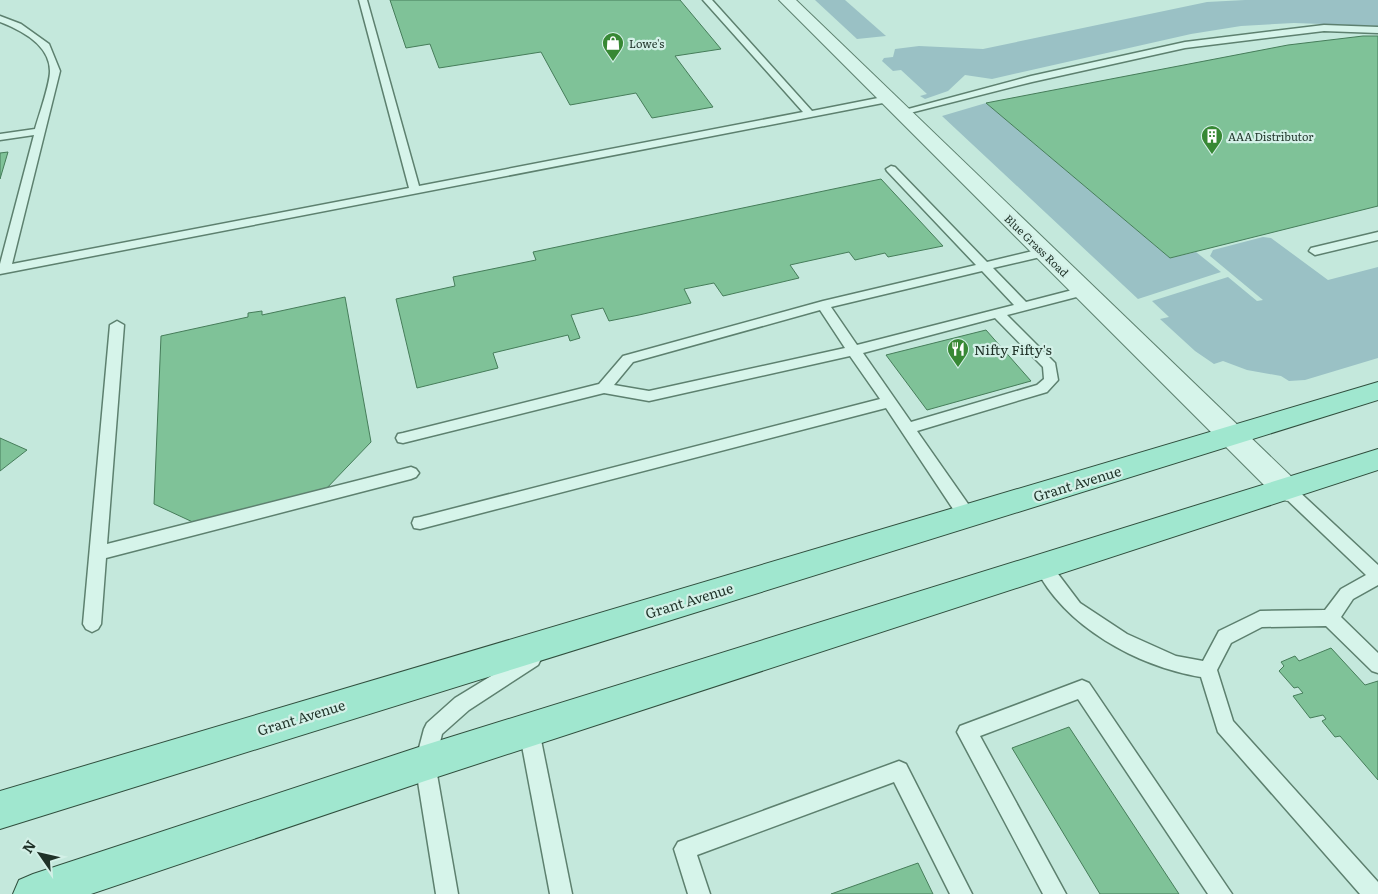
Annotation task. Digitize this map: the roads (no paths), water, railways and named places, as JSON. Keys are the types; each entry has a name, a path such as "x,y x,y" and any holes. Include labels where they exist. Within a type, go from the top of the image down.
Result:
{"main road":[{"name":"Grant Avenue","path":"0,810 1378,391"},
{"path":"34,894 425,763 1287,490 1378,459"}],"street":[{"name":"Blue Grass Road","path":"787,0 1287,490"}],"lane":[{"path":"363,0 415,190"},
{"path":"707,0 810,114"},
{"path":"0,19 18,26 46,46 55,71 3,269 810,114 895,105 1031,79 1186,45 1324,28 1378,30"},
{"path":"0,137 40,131"},
{"path":"891,169 1023,307"},
{"path":"1315,251 1378,236"},
{"path":"604,388 628,359 823,305 1045,252"},
{"path":"403,438 604,388 649,396 855,350 1084,291"},
{"path":"823,305 967,516"},
{"path":"908,428 1042,389 1051,380 1050,366 998,313"},
{"path":"92,624 117,325"},
{"path":"420,523 890,402"},
{"path":"98,553 410,473"},
{"path":"1287,490 1378,576 1347,594 1330,618"},
{"path":"1043,567 1074,608 1121,640 1174,664 1208,670"},
{"path":"1374,894 1224,726 1208,670 1225,637 1260,619 1330,618 1378,665"},
{"path":"447,894 425,763 434,729 462,704 511,671 574,634"},
{"path":"1055,894 966,732 1082,689 1221,894"},
{"path":"529,730 561,894"},
{"path":"699,894 685,849 899,771 961,894"}],"place":[{"name":"Lowe's","path":"613,62"},
{"name":"AAA Distributor","path":"1212,155"},
{"name":"Nifty Fifty's","path":"958,368"}]}
